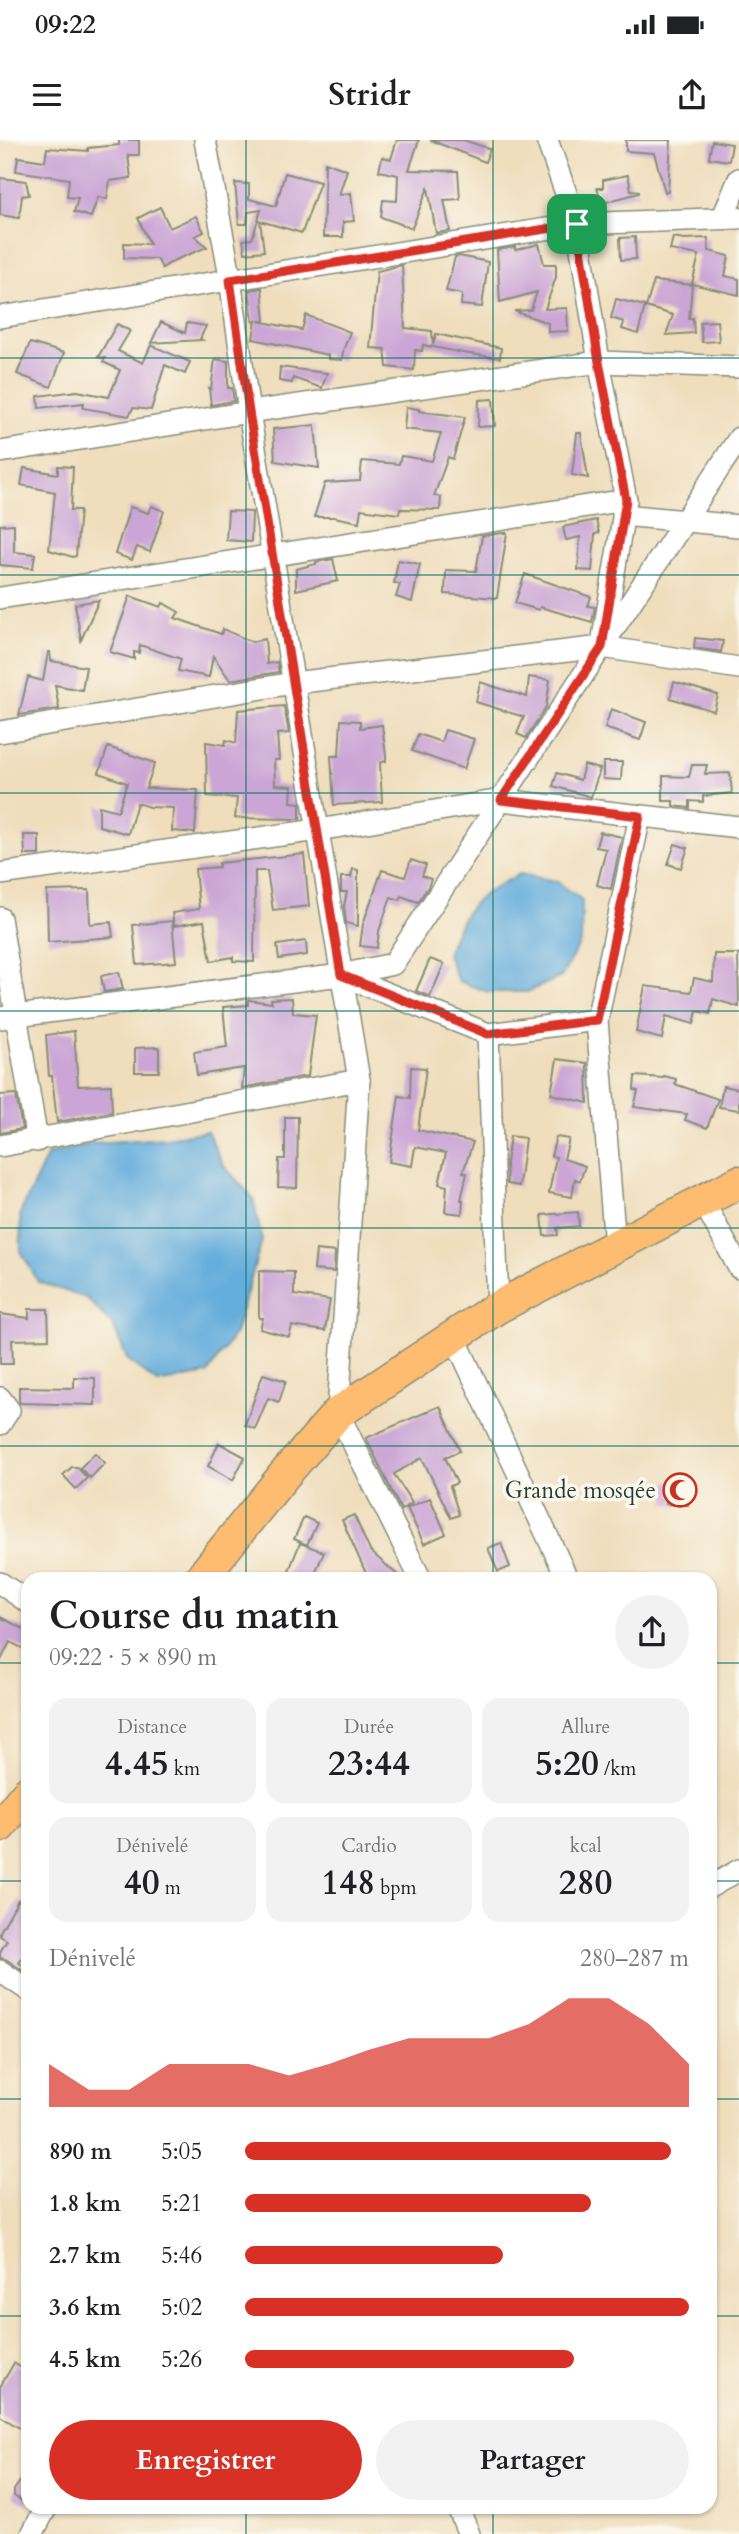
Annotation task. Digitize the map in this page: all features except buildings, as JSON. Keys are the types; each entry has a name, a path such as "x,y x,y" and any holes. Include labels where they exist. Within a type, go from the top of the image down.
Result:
{"highway":[{"path":"206,1572 338,1413 498,1307 739,1182"},
{"path":"0,1826 21,1800"}],"street":[{"path":"205,140 359,1080 338,1413 417,1572"},
{"path":"547,140 577,224 624,507 602,647"},
{"path":"0,317 577,224 731,217 739,179"},
{"path":"0,452 249,412 599,362 739,366"},
{"path":"8,1016 341,975 393,964 739,438"},
{"path":"0,598 272,555 624,507 685,521 739,526"},
{"path":"0,732 293,682 602,647 739,668"},
{"path":"0,874 318,830 501,800 739,827"},
{"path":"615,1246 597,1020 640,816"},
{"path":"0,918 8,1016 37,1141"},
{"path":"341,975 488,1034 597,1020"},
{"path":"488,1034 498,1307"},
{"path":"0,1146 359,1080"},
{"path":"703,1201 739,1268"},
{"path":"454,1336 564,1572"},
{"path":"0,1398 9,1410 0,1424"},
{"path":"0,1583 21,1597"},
{"path":"717,1883 739,1870"},
{"path":"0,1972 21,1986"},
{"path":"32,2534 43,2514"},
{"path":"460,2514 469,2534"}],"water":[{"path":"520,874 556,881 582,900 581,941 561,977 527,992 488,992 458,981 447,954 466,913 481,897"},
{"path":"207,1131 223,1165 253,1198 262,1240 235,1333 207,1374 157,1383 127,1359 113,1325 86,1298 38,1282 21,1251 20,1214 48,1154 95,1143 166,1138"}],"place":[{"name":"Grande mosqée","path":"680,1490"}],"route":[{"path":"577,224 599,362 626,500 602,647 501,800 640,816 597,1020 488,1034 341,975 230,280 577,224"}]}
